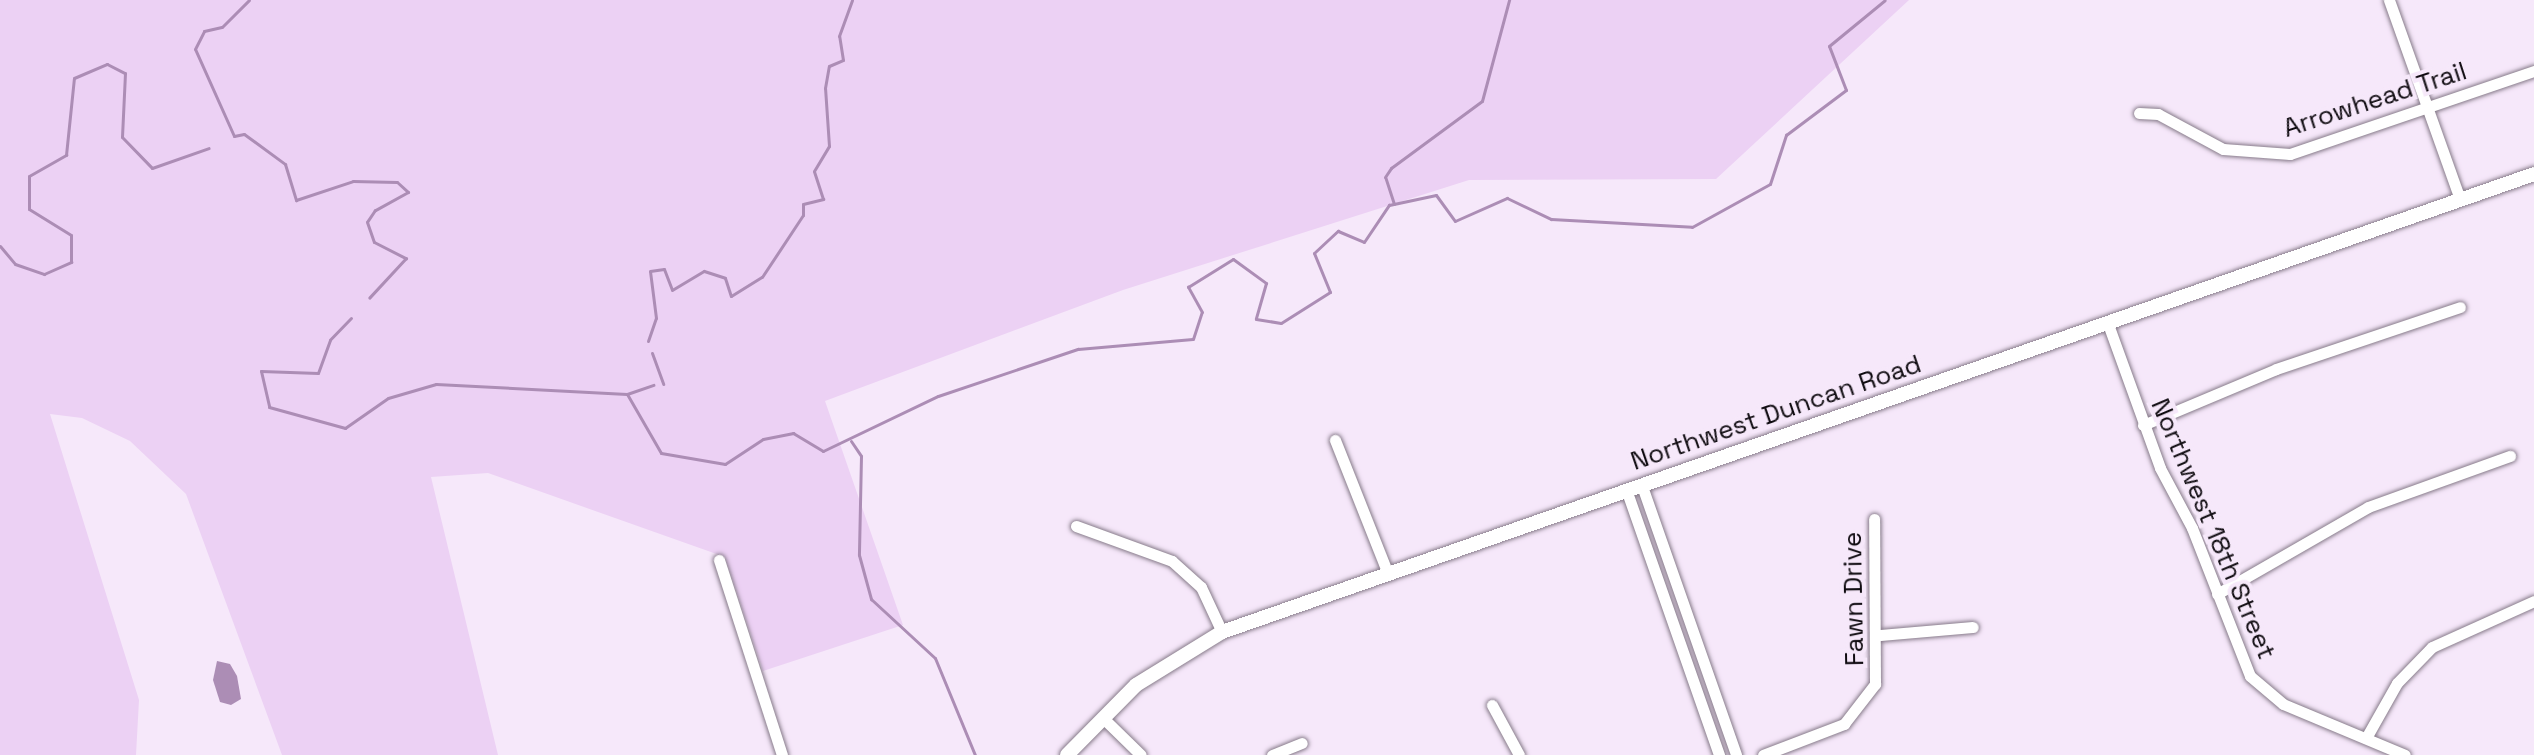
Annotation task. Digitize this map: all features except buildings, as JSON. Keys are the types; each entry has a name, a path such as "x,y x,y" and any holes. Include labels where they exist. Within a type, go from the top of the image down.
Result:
{"street":[{"path":"2389,0 2460,199"},
{"name":"Arrowhead Trail","path":"2139,113 2253,155 2313,148 2534,71"},
{"name":"Northwest Duncan Road","path":"1067,755 1136,685 1222,632 2534,174"},
{"path":"2143,425 2276,369 2460,307"},
{"name":"Northwest 18th Street","path":"2108,324 2143,425 2217,594 2238,655 2265,690 2405,755"},
{"path":"1335,440 1388,574"},
{"path":"2217,594 2368,507 2510,456"},
{"path":"1642,486 1736,755"},
{"path":"1627,492 1719,755"},
{"name":"Fawn Drive","path":"1763,755 1830,733 1858,712 1878,677 1880,635 1874,519"},
{"path":"1076,526 1172,561 1201,587 1222,632"},
{"path":"719,560 782,755"},
{"path":"2366,738 2397,683 2432,647 2534,601"},
{"path":"1880,635 1973,627"},
{"path":"1677,635 1692,630"},
{"path":"1492,705 1519,755"},
{"path":"1102,717 1141,755"},
{"path":"1272,755 1302,743"}],"shaded area":[{"path":"0,0 1909,0 1716,179 1469,180 1123,290 825,401 903,625 763,671 725,557 488,473 431,477 498,755 282,755 186,494 130,441 82,418 50,414 139,700 136,755 0,755"},
{"path":"217,661 230,664 237,676 241,699 231,705 220,702 213,680"}],"waterway":[{"path":"234,136 195,49 204,31 222,27 249,0"},
{"path":"648,341 656,318 650,271 664,269 672,290 704,271 725,278 731,296 762,277 803,215 803,204 823,199 814,171 829,146 825,88 829,66 843,60 839,36 852,0"},
{"path":"1394,204 1385,177 1391,168 1482,101 1509,0"},
{"path":"351,318 330,340 318,373 261,371 269,407 345,428 388,398 436,384 627,394 661,453 725,464 763,439 793,433 823,451 938,396 1078,349 1193,339 1202,312 1188,287 1233,259 1266,283 1256,319 1281,323 1330,292 1314,253 1338,231 1364,242 1389,205 1436,195 1455,221 1507,198 1551,219 1692,227 1770,184 1786,135 1846,90 1829,46 1885,0"},
{"path":"0,246 15,264 44,274 71,262 71,235 29,209 29,176 66,155 74,78 107,64 125,73 122,137 152,168 209,148"},
{"path":"234,136 244,134 285,164 296,200 353,181 397,182 408,192 375,210 367,222 374,242 406,258 369,298"},
{"path":"652,353 663,384"},
{"path":"627,394 653,385"},
{"path":"851,441 861,456 859,555 871,599 935,658 975,755"}]}
